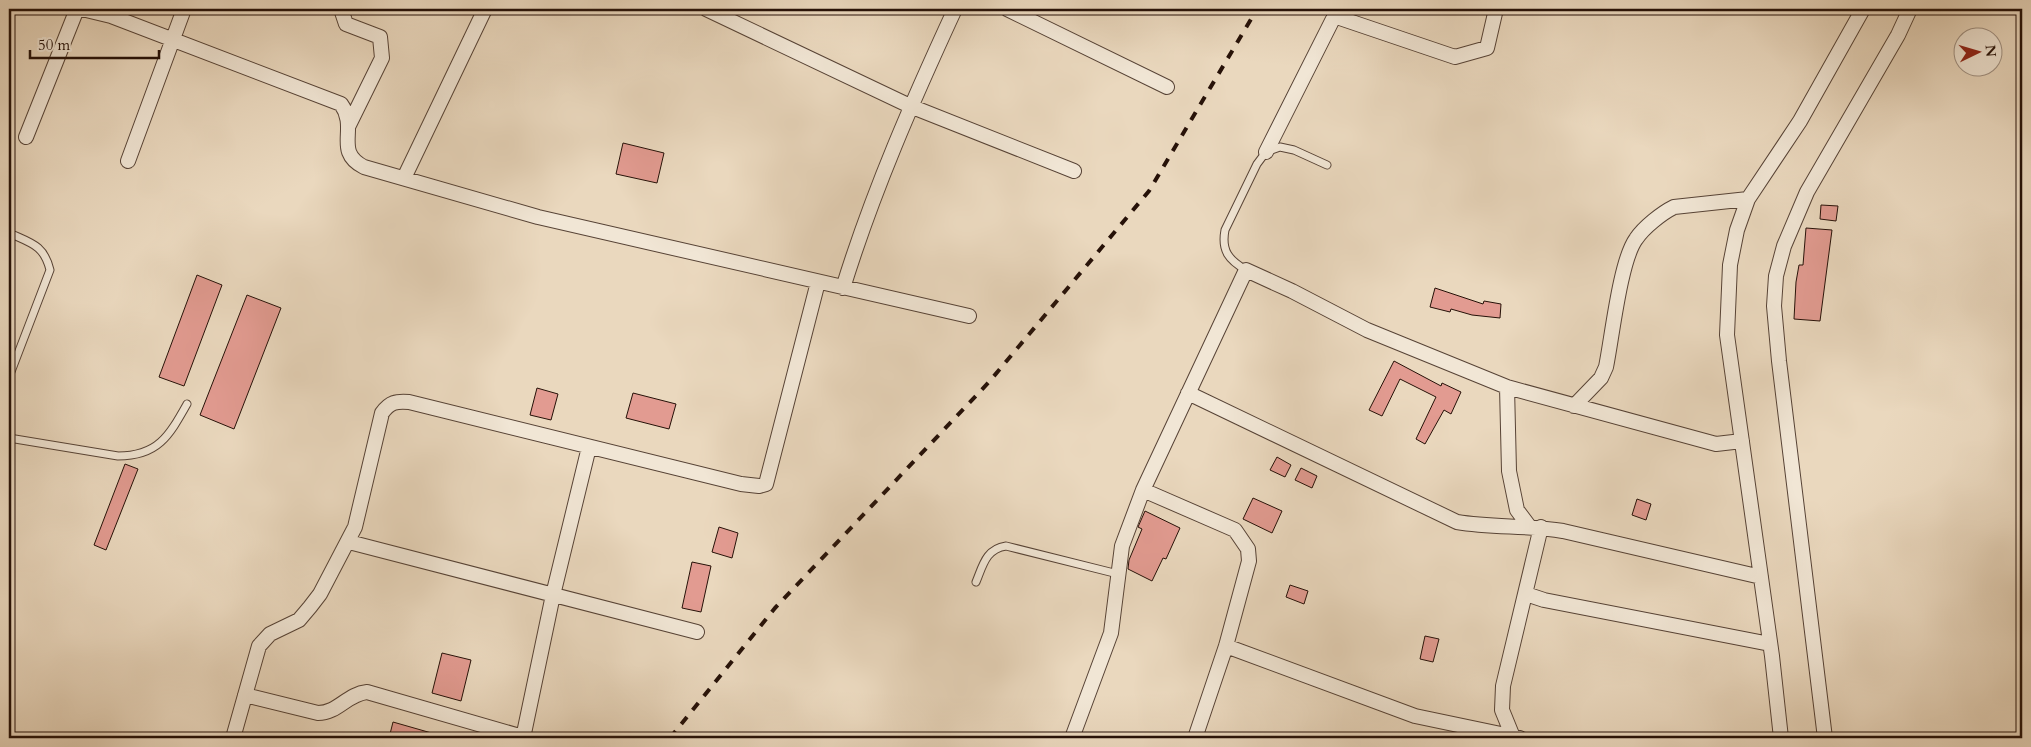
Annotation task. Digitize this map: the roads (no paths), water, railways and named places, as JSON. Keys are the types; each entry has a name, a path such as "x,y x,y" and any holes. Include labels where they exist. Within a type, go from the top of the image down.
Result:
{"street":[{"path":"26,138 77,9"},
{"path":"82,9 112,16 341,104 347,112 349,124 348,153 352,161 364,167 538,217 969,316"},
{"path":"128,161 184,9"},
{"path":"341,9 346,24 380,37 382,46 382,58 349,124"},
{"path":"404,178 485,9"},
{"path":"706,9 910,106 1074,171"},
{"path":"843,288 870,204 910,106 956,9"},
{"path":"1007,9 1167,87"},
{"path":"1266,152 1336,12 1455,57 1487,48 1496,9"},
{"path":"1781,738 1770,644 1727,335 1727,299 1730,265 1737,230 1748,199 1800,121 1862,9"},
{"path":"1825,738 1779,361 1774,306 1776,276 1784,246 1807,192 1898,35 1910,9"},
{"path":"1574,406 1601,378 1606,368 1626,264 1636,238 1666,211 1674,207 1748,199"},
{"path":"1072,738 1110,633 1122,546 1143,490 1246,270 1292,291 1367,330 1507,387 1716,444 1742,441"},
{"path":"233,738 260,646 270,634 299,620 320,594 348,542 355,526 382,413 388,404 397,401 741,484 759,486 766,484 818,282"},
{"path":"1507,387 1509,471 1517,510 1535,527"},
{"path":"1188,393 1457,522 1503,528 1535,527 1761,577"},
{"path":"246,695 318,713 328,713 358,693 367,692 523,738 552,595 589,448"},
{"path":"1143,490 1235,530 1248,549 1249,561 1226,646 1195,738"},
{"path":"1516,738 1502,710 1501,700 1526,594 1535,527"},
{"path":"348,542 697,632"},
{"path":"1526,594 1544,600 1770,644"},
{"path":"1226,646 1415,716 1516,738"}],"lane":[{"path":"1246,270 1232,262 1224,250 1223,241 1225,230 1266,152 1280,147 1294,150 1327,165"},
{"path":"9,233 36,245 46,256 50,270 45,288 9,377"},
{"path":"9,438 118,456 136,456 150,451 170,434 186,404"},
{"path":"976,582 988,554 998,547 1006,546 1118,574"}],"railway":[{"path":"670,738 775,608 989,382 1149,191 1257,9"}]}
